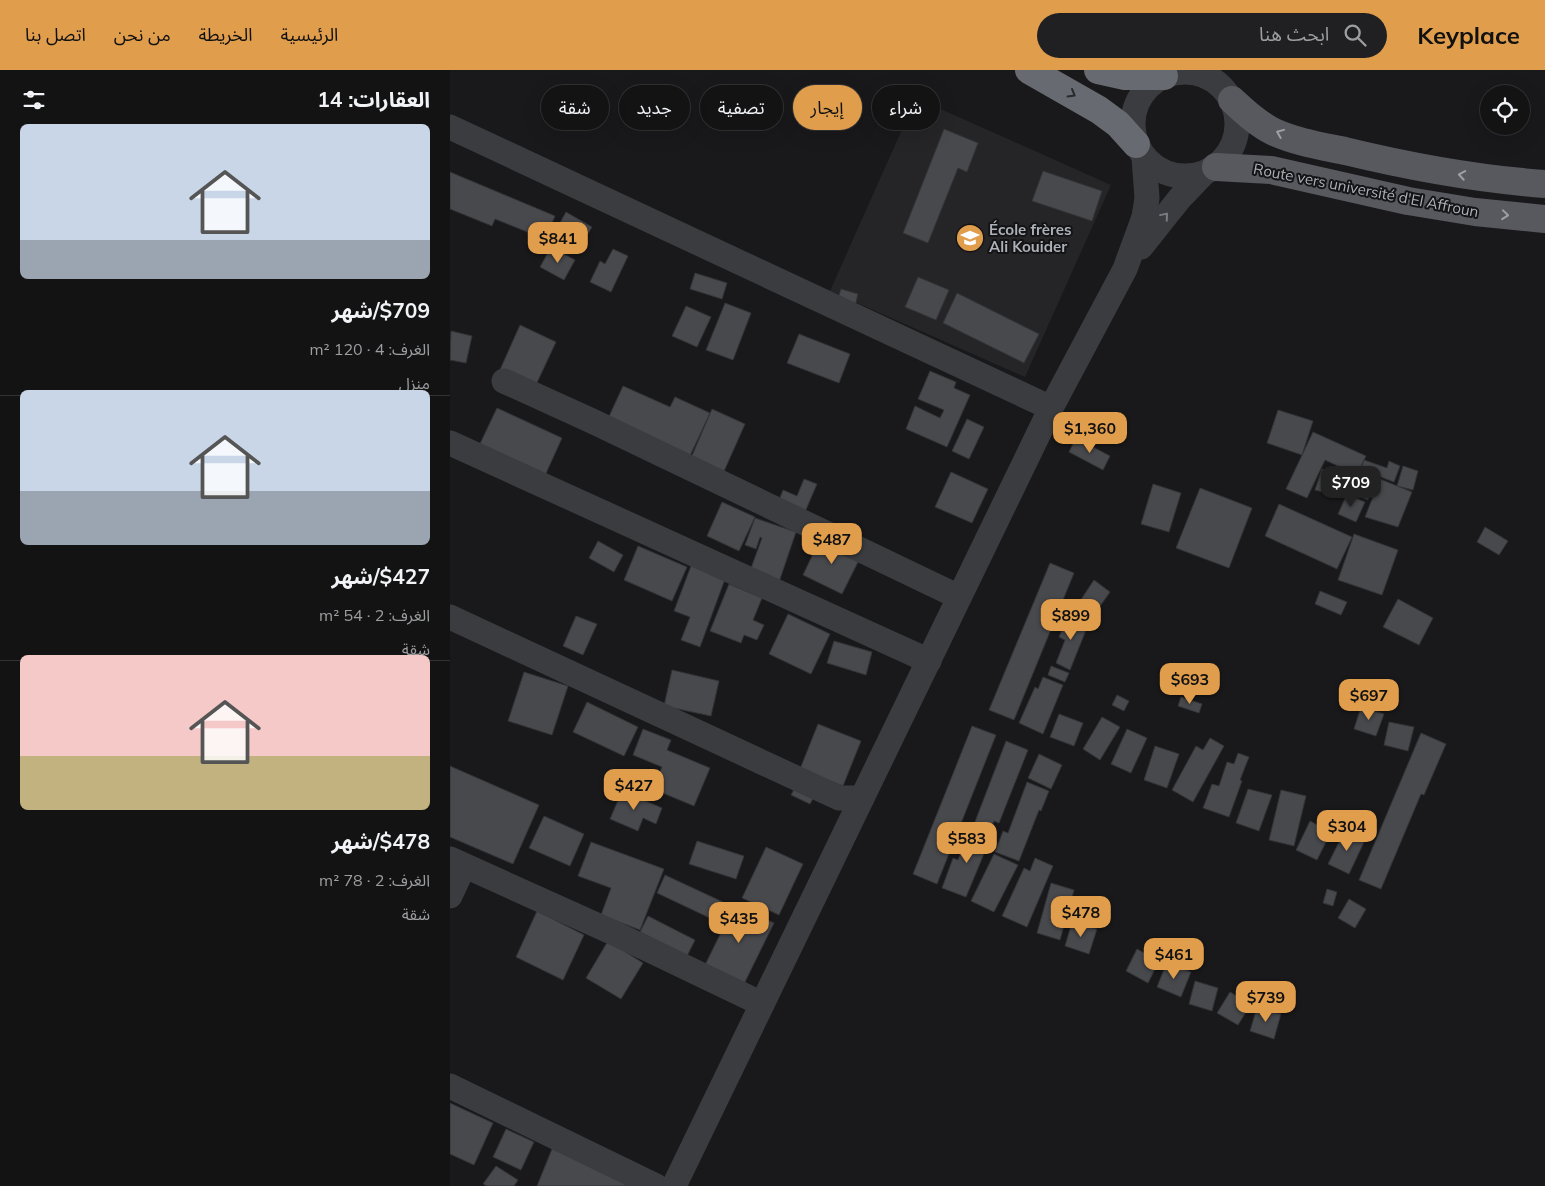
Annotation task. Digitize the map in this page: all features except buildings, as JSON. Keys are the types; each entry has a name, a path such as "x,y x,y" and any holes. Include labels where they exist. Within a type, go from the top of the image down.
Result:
{"highway":[{"path":"1030,70 1099,110 1118,124 1140,151"},
{"path":"1098,70 1125,76 1169,73"}],"main road":[{"path":"1228,87 1254,120 1275,132 1295,139 1403,165 1476,177 1545,184"},
{"name":"Route vers université d'El Affroun","path":"1210,170 1271,170 1408,201 1475,212 1545,219"}],"street":[{"path":"674,1186 1051,408 1125,269 1156,226 1210,170 1228,156 1235,142 1238,126 1236,111 1228,87 1220,85 1208,76 1194,72 1169,73 1150,84 1140,97 1134,112 1132,128 1140,151 1147,198 1144,217 1125,269"},
{"path":"450,127 1051,408"},
{"path":"1140,151 1156,168 1171,175 1186,177 1210,170"},
{"path":"504,381 592,421 959,597"},
{"path":"450,443 929,661"},
{"path":"450,617 838,798 862,798"},
{"path":"450,896 457,862 614,933 762,1004"},
{"path":"450,1086 656,1186"}],"shaded area":[{"name":"École frères Ali Kouider","path":"940,109 1111,185 1025,377 830,291 902,130 940,130"}],"place":[{"name":"École frères Ali Kouider","path":"970,238"}]}
